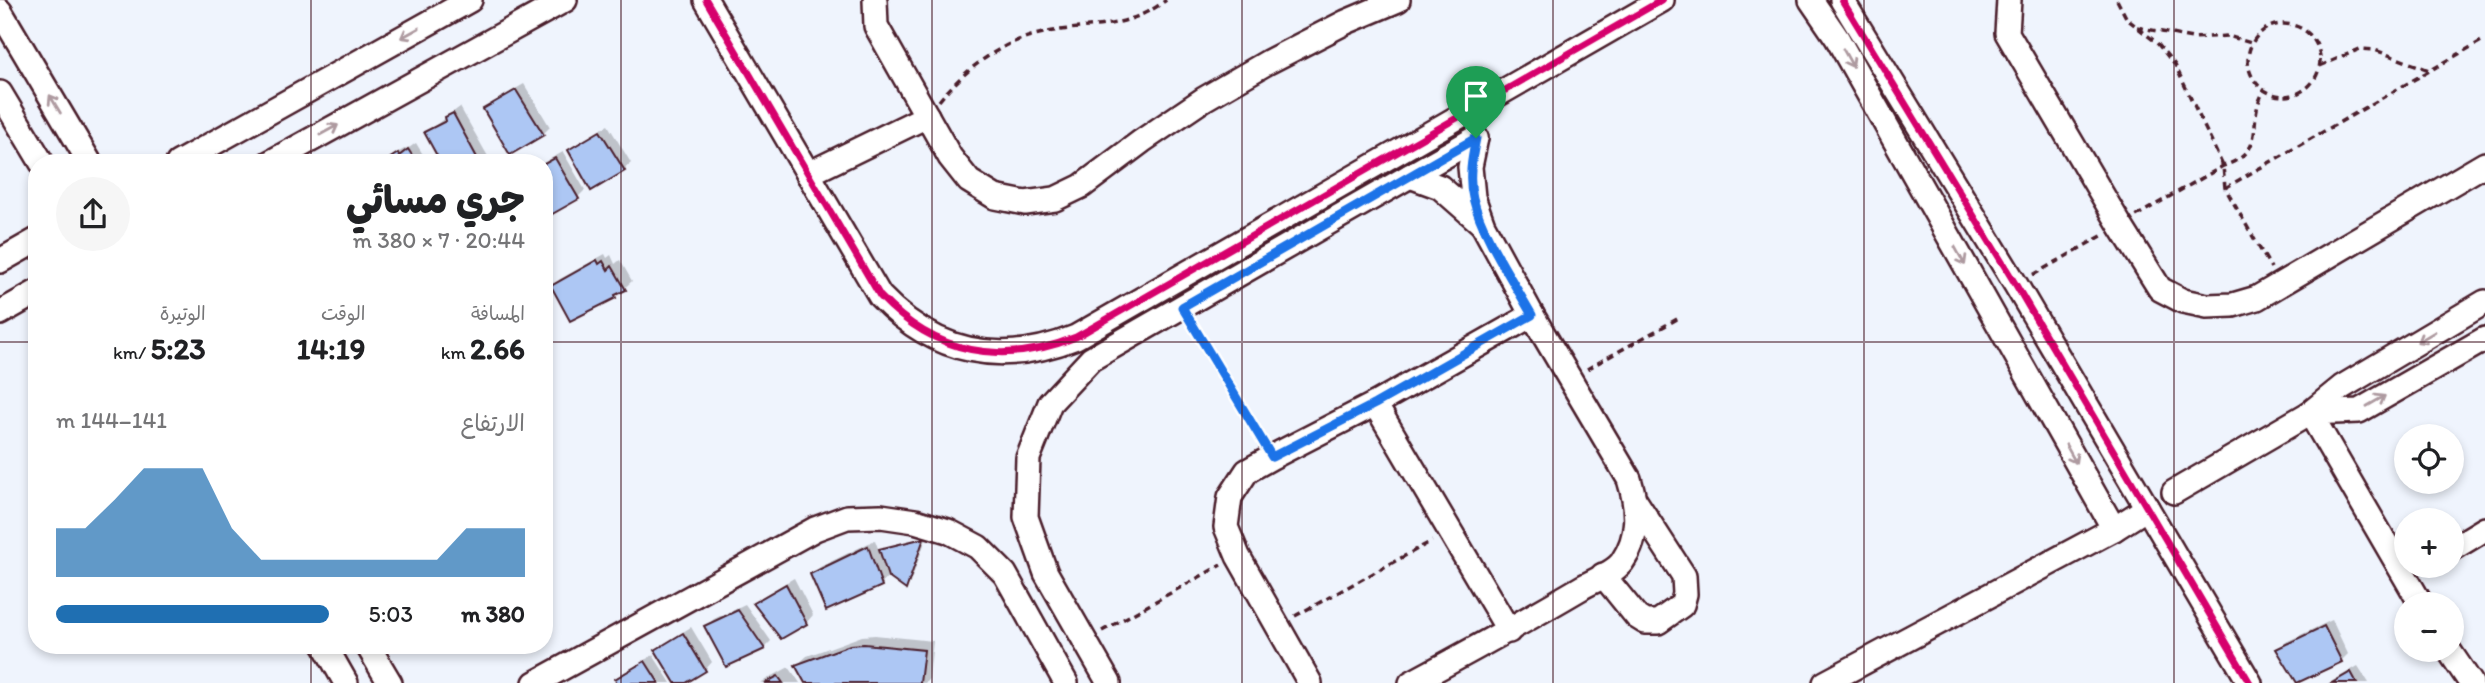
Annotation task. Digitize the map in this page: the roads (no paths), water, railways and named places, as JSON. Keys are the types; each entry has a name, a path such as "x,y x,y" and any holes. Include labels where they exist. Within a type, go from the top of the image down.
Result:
{"street":[{"path":"194,154 470,0"},
{"path":"285,154 565,0"},
{"path":"706,0 880,296 909,322 934,337 961,348 1000,353 1039,349 1076,337 1661,0"},
{"path":"875,0 876,26 950,157 969,181 995,197 1024,203 1055,199 1082,186 1204,99 1346,22 1398,0"},
{"path":"1811,0 1843,50 2114,528"},
{"path":"1842,0 2016,285 2250,683"},
{"path":"2009,0 2007,33 2160,289 2183,301 2207,306 2232,305 2257,299 2485,164"},
{"path":"0,11 85,154"},
{"path":"0,93 37,154"},
{"path":"808,174 927,116"},
{"path":"1109,683 1046,573 1026,517 1028,458 1050,403 1091,359 1476,138 1471,167 1472,187 1483,225 1532,315 1629,479 1636,501 1684,576 1685,594 1682,605 1658,622 1646,622 1637,617 1603,575"},
{"path":"1410,176 1440,187 1483,225"},
{"path":"0,261 28,245"},
{"path":"0,313 28,297"},
{"path":"2174,492 2310,413 2342,387 2485,302"},
{"path":"1310,683 1238,556 1226,527 1230,497 1247,471 1375,404 1532,315"},
{"path":"2310,413 2359,411 2485,339"},
{"path":"1375,404 1509,631"},
{"path":"2310,413 2394,541"},
{"path":"1411,683 1509,631 1620,565 1631,545 1637,523 1636,501"},
{"path":"1825,683 2147,508"},
{"path":"535,683 815,528 847,517 881,516 948,531 978,547 1005,574 1066,683"},
{"path":"2464,542 2485,529"},
{"path":"330,654 346,683"},
{"path":"373,654 390,683"},
{"path":"2457,662 2471,683"}]}
